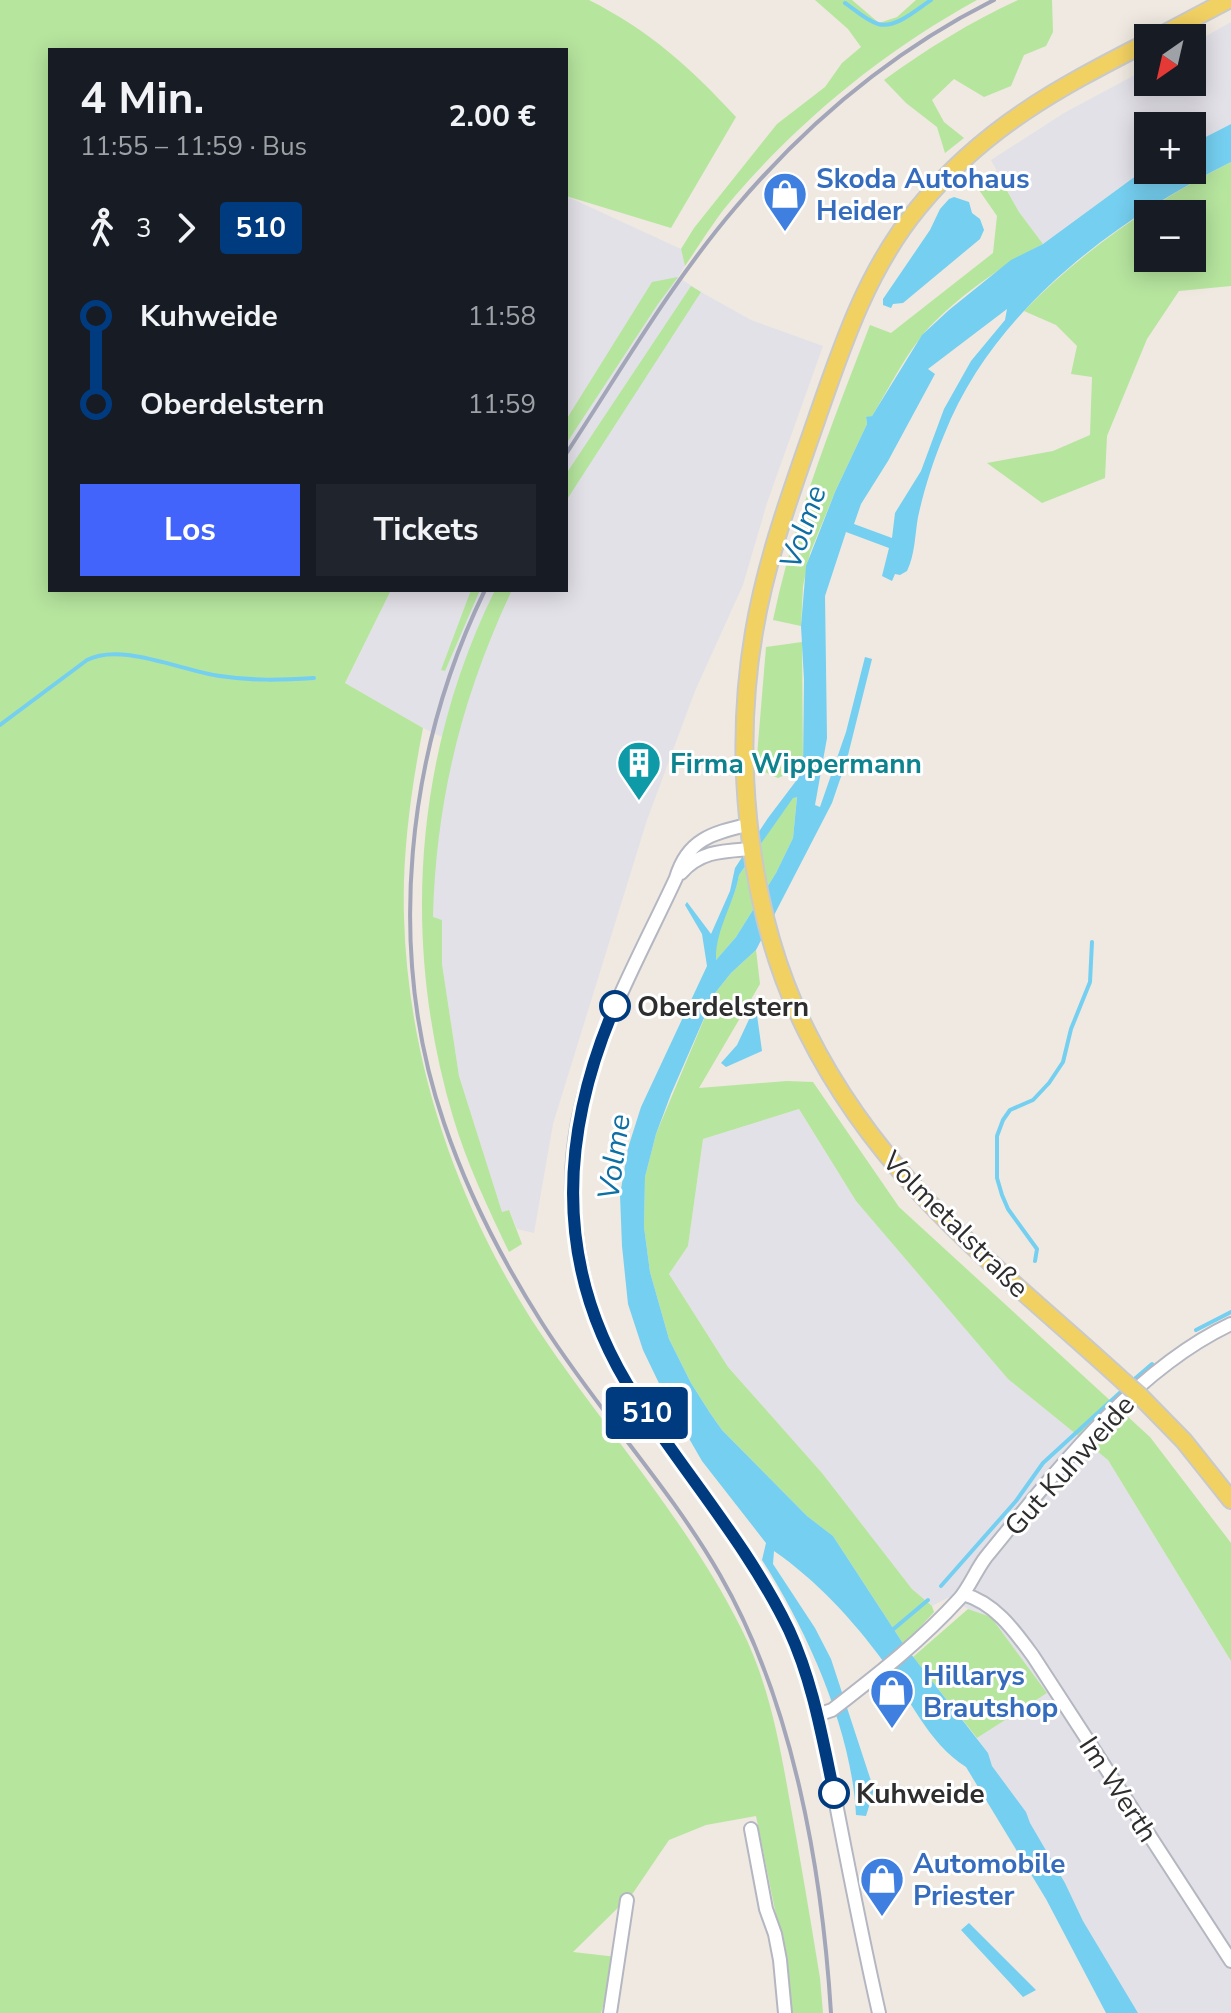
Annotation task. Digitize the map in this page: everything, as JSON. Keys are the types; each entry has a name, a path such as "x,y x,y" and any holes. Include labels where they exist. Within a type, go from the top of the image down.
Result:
{"main road":[{"path":"1183,24 1228,0"},
{"name":"Volmetalstraße","path":"1134,49 1027,108 965,155 916,210 877,268 838,358 763,588 754,629 747,692 747,825 750,849 788,990 832,1079 866,1131 943,1219 1140,1396 1184,1441 1231,1500"}],"street":[{"path":"747,825 722,830 691,849 681,863 615,1006 588,1080 578,1127 571,1182 579,1256 597,1322 626,1382 747,1558 776,1605 800,1656 817,1715 879,2013"},
{"path":"676,878 697,858 720,851 750,849"},
{"name":"Gut Kuhweide","path":"817,1715 832,1710 909,1650 963,1594 985,1559 1111,1413 1194,1343 1231,1324"},
{"name":"Im Werth","path":"963,1594 976,1598 997,1612 1033,1656 1196,1909 1204,1915 1231,1961"},
{"path":"751,1829 766,1909 780,1960 785,2013"},
{"path":"610,2013 627,1900"}],"shaded area":[{"path":"1231,22 1231,124 1206,137 1206,112 1134,112 1134,177 1043,244 1019,212 991,160 1064,113 1134,76 1134,96 1206,96 1206,36"},
{"path":"568,197 681,249 685,266 678,277 701,292 751,320 823,346 767,503 743,585 695,691 647,820 553,1124 534,1233 517,1229 509,1210 502,1212 459,1076 442,964 442,920 433,918 434,859 443,793 455,743 345,683 390,592 568,592"},
{"path":"799,1109 856,1201 1008,1379 1108,1460 1231,1661 1231,2013 1138,2013 1083,1921 1065,1883 1029,1823 1026,1812 992,1766 988,1753 977,1738 1047,1693 991,1617 968,1609 949,1597 932,1606 912,1589 822,1473 728,1367 669,1274 688,1246 703,1139"}],"green space":[{"path":"0,0 589,0 631,24 668,51 736,117 671,228 568,197 568,48 48,48 48,592 390,592 345,683 423,728 408,822 404,917 415,1026 443,1133 484,1235 510,1284 539,1331 696,1550 720,1588 750,1648 765,1690 781,1754 820,1978 823,2013 791,2013 788,1974 756,1816 706,1825 669,1840 633,1893 573,1952 617,1957 601,2013 0,2013"},
{"path":"815,0 852,0 879,23 897,17 916,0 977,0 878,63 817,112 735,196 685,266 681,249 694,228 777,124 825,87 842,63 861,47 848,29"},
{"path":"1018,0 1052,0 1053,32 1046,46 1024,55 1011,86 984,97 954,79 932,100 944,122 964,138 945,153 937,127 906,103 884,80 949,37"},
{"path":"1231,162 1231,286 1179,291 1147,339 1107,436 1105,478 1042,503 987,463 1053,451 1090,435 1092,377 1071,374 1077,346 1056,325 1024,311 1071,267 1134,220 1134,272 1206,272 1206,200 1165,200 1191,184 1206,184 1206,175"},
{"path":"996,171 1019,212 1043,244 994,273 961,298 932,324 914,346 872,416 866,418 867,424 810,553 803,586 801,626 773,620 803,508 870,325 891,333 993,253 997,216 979,190"},
{"path":"678,277 568,441 568,417 652,282"},
{"path":"691,286 701,292 568,498 568,471"},
{"path":"470,592 479,592 445,671 441,670"},
{"path":"494,592 511,592 479,669 455,749 440,831 433,917 442,920 442,964 459,1076 502,1212 509,1210 522,1244 509,1252 471,1169 453,1117 437,1051 426,984 422,917 424,849 432,783 447,717 468,653"},
{"path":"802,642 803,767 778,778 756,768 766,647"},
{"path":"797,796 793,838 776,873 736,937 716,960 718,939 739,875 793,797"},
{"path":"756,950 760,984 699,1088 813,1082 899,1207 1150,1437 1231,1543 1231,1661 1108,1460 1008,1379 856,1201 799,1109 703,1139 688,1246 669,1274 728,1367 822,1473 912,1589 932,1606 934,1612 904,1645 833,1536 807,1516 722,1430 710,1413 669,1339 650,1272 644,1227 645,1177 656,1134 715,993"},
{"path":"968,1609 991,1617 1047,1693 977,1738 913,1657"}],"water":[{"path":"1231,124 1231,162 1206,176 1206,137"},
{"path":"1134,177 1134,184 1191,184 1164,200 1134,200 1134,219 1062,274 1025,309 993,348 966,390 940,445 923,496 907,571 895,574 892,581 882,576 889,548 846,532 825,596 827,738 815,805 820,807 846,732 865,657 872,659 847,759 832,803 756,950 715,993 671,1094 645,1177 644,1227 650,1272 669,1339 691,1383 722,1430 807,1516 833,1536 904,1645 988,1753 992,1766 1026,1812 1083,1921 1138,2013 1106,2013 1046,1899 966,1767 930,1732 883,1661 846,1616 805,1575 774,1551 773,1564 815,1628 831,1659 874,1790 866,1816 856,1815 846,1749 824,1682 795,1617 762,1560 766,1543 702,1461 643,1350 628,1304 622,1246 620,1195 628,1148 641,1107 707,966 702,934 685,905 687,902 711,934 730,891 735,868 803,767 801,626 806,566 835,492 867,424 866,417 872,416 922,335 1011,260 1043,244","holes":["1007,309 1005,320 971,361 944,409 921,471 895,513 892,538 854,524 861,504 935,374 928,369","797,797 793,838 776,873 736,937 716,960 718,938 739,875 793,798"]},
{"path":"954,197 969,202 972,213 980,219 984,230 980,239 903,303 893,304 891,308 883,305 883,299 930,230 940,209"},
{"path":"752,1013 757,1015 762,1051 726,1067 721,1063 737,1045"},
{"path":"969,1923 1036,1990 1023,1997 961,1930"}],"waterway":[{"path":"845,3 869,20 885,25 906,17 931,0"},
{"path":"0,725 87,660 101,655 152,659 232,678 314,678"},
{"path":"1035,1261 1037,1249 1008,1209 1002,1195 997,1178 997,1136 1010,1110 1033,1100 1063,1062 1071,1029 1090,982 1092,942"},
{"path":"1196,1330 1231,1312"},
{"path":"1130,1383 1152,1364"},
{"path":"941,1586 1016,1501 1043,1463 1124,1389"},
{"path":"890,1632 928,1600"}],"railway":[{"path":"568,451 689,267 763,177 822,118 887,65 994,0"},
{"path":"484,592 458,652 437,717 422,784 413,853 410,921 414,990 426,1057 444,1123 464,1175 513,1275 563,1355 700,1542 745,1624 767,1677 800,1788 820,1902 831,2013"}],"bus line":[{"name":"510","path":"615,1006 588,1080 572,1165 572,1199 583,1277 597,1322 626,1382 747,1558 788,1629 810,1683 834,1793"}],"place":[{"name":"Skoda Autohaus Heider","path":"785,233"},
{"name":"Firma Wippermann","path":"639,802"},
{"name":"Oberdelstern","path":"615,1006"},
{"name":"Hillarys Brautshop","path":"892,1730"},
{"name":"Kuhweide","path":"834,1793"},
{"name":"Automobile Priester","path":"882,1918"}],"water label":[{"name":"Volme","path":"803,527"},
{"name":"Volme","path":"614,1157"}]}
